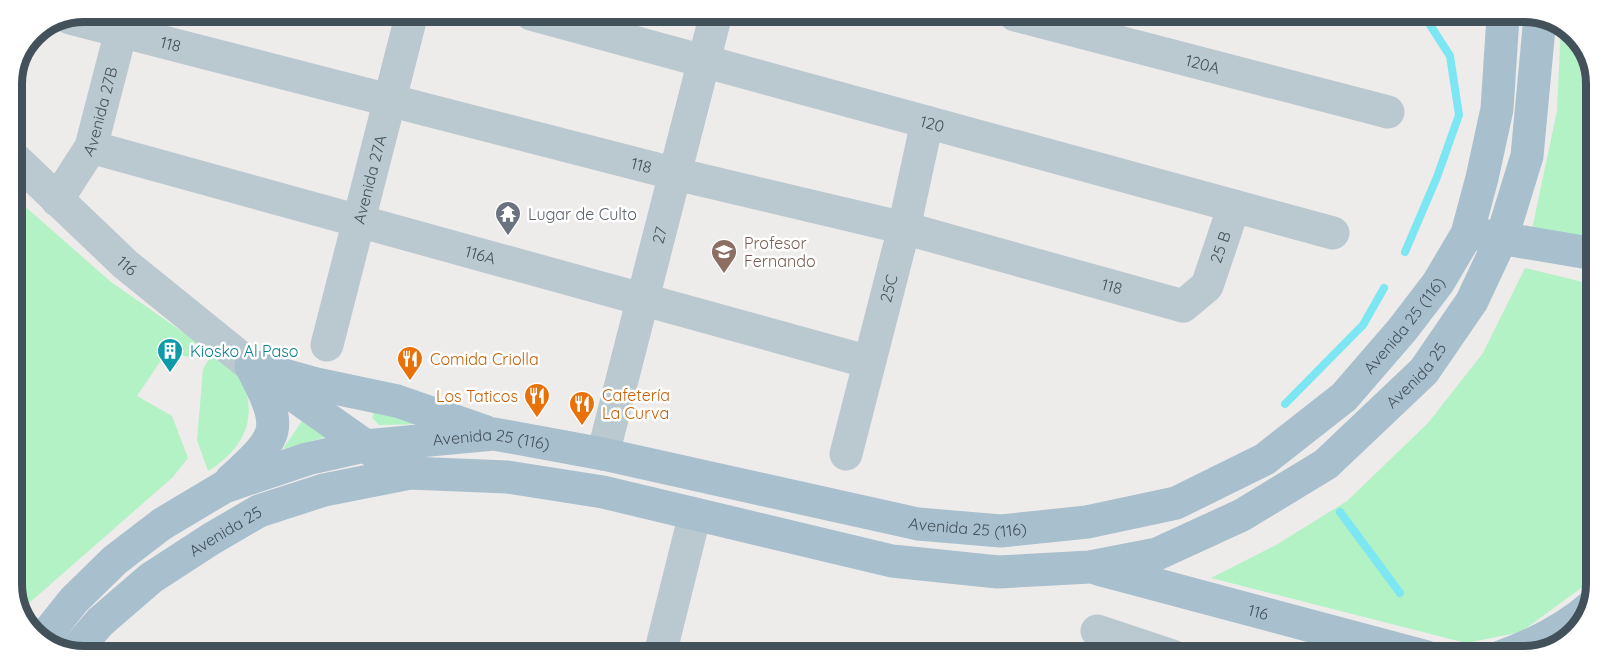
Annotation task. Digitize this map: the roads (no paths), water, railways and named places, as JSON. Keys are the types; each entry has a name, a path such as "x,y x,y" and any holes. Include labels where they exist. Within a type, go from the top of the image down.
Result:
{"main road":[{"path":"1503,22 1497,109 1467,234 1502,237 1586,252"},
{"name":"Avenida 25","path":"1090,567 1156,554 1242,515 1326,464 1424,371 1472,301 1502,237 1527,156 1539,25"},
{"name":"Avenida 25 (116)","path":"355,439 494,434 603,454 930,525 1001,531 1087,522 1176,503 1264,459 1344,397 1402,330 1438,283 1467,234"},
{"path":"251,366 316,384 397,400 494,434"},
{"path":"251,366 355,439 410,473"},
{"path":"47,634 74,600 115,560 162,524 224,487 263,451 274,427 272,406 251,366"},
{"path":"355,439 343,418 348,406 356,399 371,395"},
{"path":"224,487 307,459 355,439"},
{"name":"Avenida 25 (116)","path":"410,473 507,477 603,492 892,561 998,572 1090,567"},
{"name":"Avenida 25","path":"80,646 100,622 151,578 259,511 324,490 410,473"},
{"name":"116","path":"1090,567 1386,646"},
{"path":"1529,646 1576,619"}],"street":[{"name":"118","path":"124,22 389,101 676,174 904,228 1184,306 1207,286"},
{"name":"Avenida 27B","path":"57,200 91,147 124,22"},
{"name":"Avenida 27A","path":"327,345 410,22"},
{"name":"120","path":"560,22 1333,232"},
{"name":"27","path":"603,454 714,22"},
{"name":"120A","path":"1042,22 1388,112"},
{"name":"25C","path":"846,454 904,228 927,122"},
{"name":"116A","path":"91,147 869,362"},
{"name":"116","path":"23,167 125,264 251,366"},
{"name":"25 B","path":"1207,286 1234,206"},
{"path":"662,646 695,514"},
{"path":"1097,631 1142,646"}],"waterway":[{"path":"1405,252 1437,177 1459,115 1450,56 1428,22"},
{"path":"1285,404 1363,325 1384,288"},
{"path":"1340,512 1400,593"}],"place":[{"name":"Lugar de Culto","path":"508,237"},
{"name":"Profesor Fernando","path":"724,275"},
{"name":"Kiosko Al Paso","path":"170,374"},
{"name":"Comida Criolla","path":"410,382"},
{"name":"Los Taticos","path":"537,419"},
{"name":"Cafetería La Curva","path":"582,427"}]}
